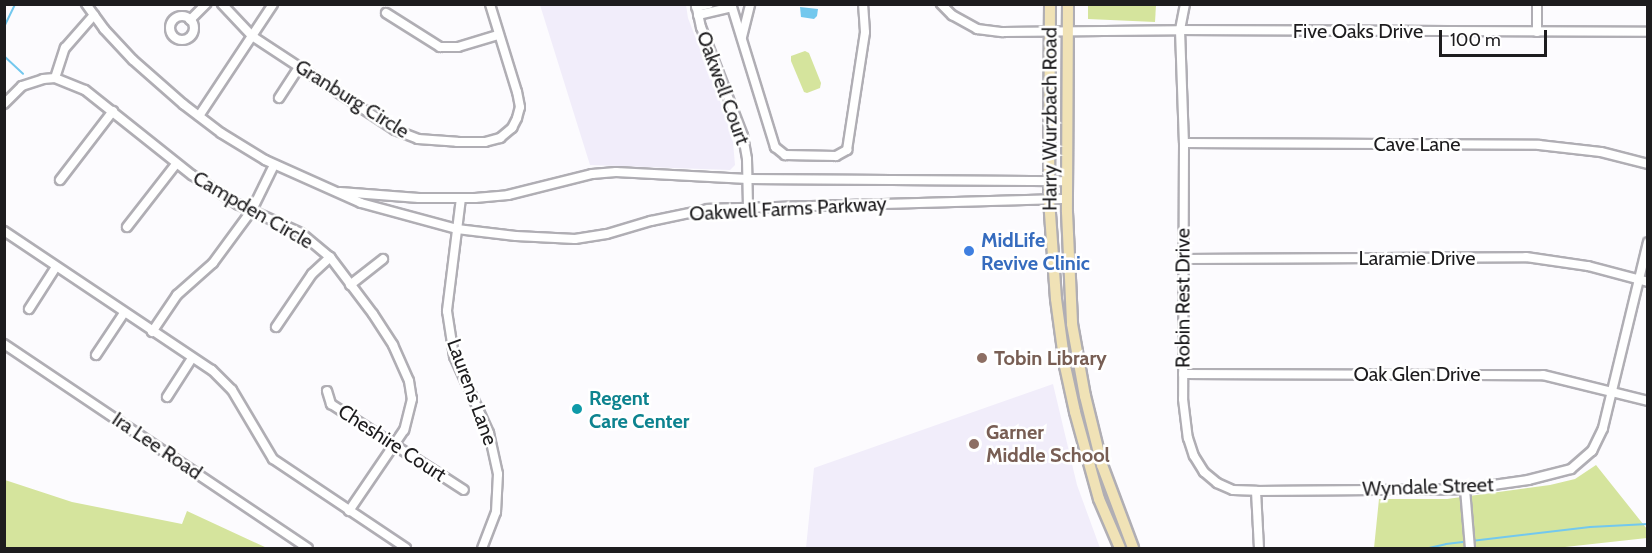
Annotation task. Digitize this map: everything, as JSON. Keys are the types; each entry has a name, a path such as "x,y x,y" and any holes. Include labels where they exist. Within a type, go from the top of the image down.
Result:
{"main road":[{"name":"Harry Wurzbach Road","path":"1050,4 1049,199 1056,299 1070,389 1082,437 1099,499 1120,549"},
{"name":"Harry Wurzbach Road","path":"1068,4 1067,199 1072,324 1102,465 1133,549"}],"street":[{"name":"Oakwell Farms Parkway","path":"86,4 134,61 221,133 274,165 338,192 390,213 457,229 516,237 575,239 607,234 683,213 748,207 1067,199"},
{"path":"190,20 206,4"},
{"name":"Granburg Circle","path":"222,4 252,36 406,136 457,142 490,142 500,138 512,128 520,107 490,4"},
{"path":"199,116 273,4"},
{"path":"697,9 709,4"},
{"path":"742,37 750,4"},
{"path":"697,9 731,6 775,147 785,155 836,156 847,150 865,32 863,4"},
{"name":"Five Oaks Drive","path":"941,4 960,20 977,29 1049,32 1180,30 1647,33"},
{"name":"Robin Rest Drive","path":"1185,4 1180,30 1184,143 1184,415 1191,448 1198,464 1209,478 1225,487 1256,491"},
{"path":"1537,4 1537,32"},
{"name":"Oakwell Court","path":"697,9 743,136 748,179 748,207"},
{"path":"386,12 440,47 459,47 498,35"},
{"path":"4,104 22,86 55,78 65,48 94,15"},
{"path":"279,98 299,67"},
{"name":"Campden Circle","path":"55,78 85,90 176,164 237,204 301,233 330,257 393,345 410,381 411,412 404,430 349,512"},
{"path":"60,180 113,111"},
{"name":"Cave Lane","path":"1184,143 1539,145 1601,153 1647,164"},
{"path":"127,227 176,164"},
{"path":"152,332 177,295 213,263 252,210 274,165"},
{"name":"Oakwell Farms Parkway","path":"338,192 351,191 393,197 461,198 508,195 592,174 616,172 748,179 1067,181"},
{"path":"390,213 393,197"},
{"name":"Laurens Lane","path":"461,198 447,295 450,340 460,371 489,433 498,476 496,512 482,549"},
{"path":"4,231 152,332 213,370 232,390 264,449 273,459 406,549"},
{"name":"Wyndale Street","path":"1256,491 1465,489 1552,476 1582,461 1598,439 1647,242"},
{"path":"276,327 312,274 330,257"},
{"name":"Laramie Drive","path":"1184,259 1526,258 1588,266 1647,282"},
{"path":"350,285 383,259"},
{"path":"29,309 56,267"},
{"path":"1056,299 1070,298"},
{"path":"96,355 124,313"},
{"path":"1060,326 1072,324"},
{"name":"Ira Lee Road","path":"4,344 308,549"},
{"path":"167,397 192,358"},
{"name":"Oak Glen Drive","path":"1183,374 1542,375 1647,401"},
{"name":"Cheshire Court","path":"327,391 332,404 464,490"},
{"path":"1082,437 1094,433"},
{"path":"1465,489 1470,549"},
{"path":"1256,491 1259,549"}],"shaded area":[{"path":"540,5 686,5 688,18 724,112 733,142 735,165 730,170 590,165"},
{"name":"Garner Middle School","path":"1053,384 1077,485 1100,548 806,548 814,468"}],"green space":[{"path":"1088,5 1156,5 1155,22 1088,19"},
{"path":"805,51 809,53 821,83 820,88 807,93 804,92 791,61 791,56"},
{"path":"1596,465 1647,529 1647,538 1556,548 1374,548 1379,499 1447,499 1550,485 1575,479"},
{"path":"5,480 72,502 182,524 187,511 267,548 5,548"}],"water":[{"path":"800,7 818,9 817,16 814,19 801,17"}],"waterway":[{"path":"4,27 15,4"},
{"path":"4,56 23,74"},
{"path":"1429,548 1590,527 1648,524"}],"place":[{"name":"MidLife Revive Clinic","path":"969,251"},
{"name":"Tobin Library","path":"982,358"},
{"name":"Regent Care Center","path":"577,409"},
{"name":"Garner Middle School","path":"974,444"}]}
